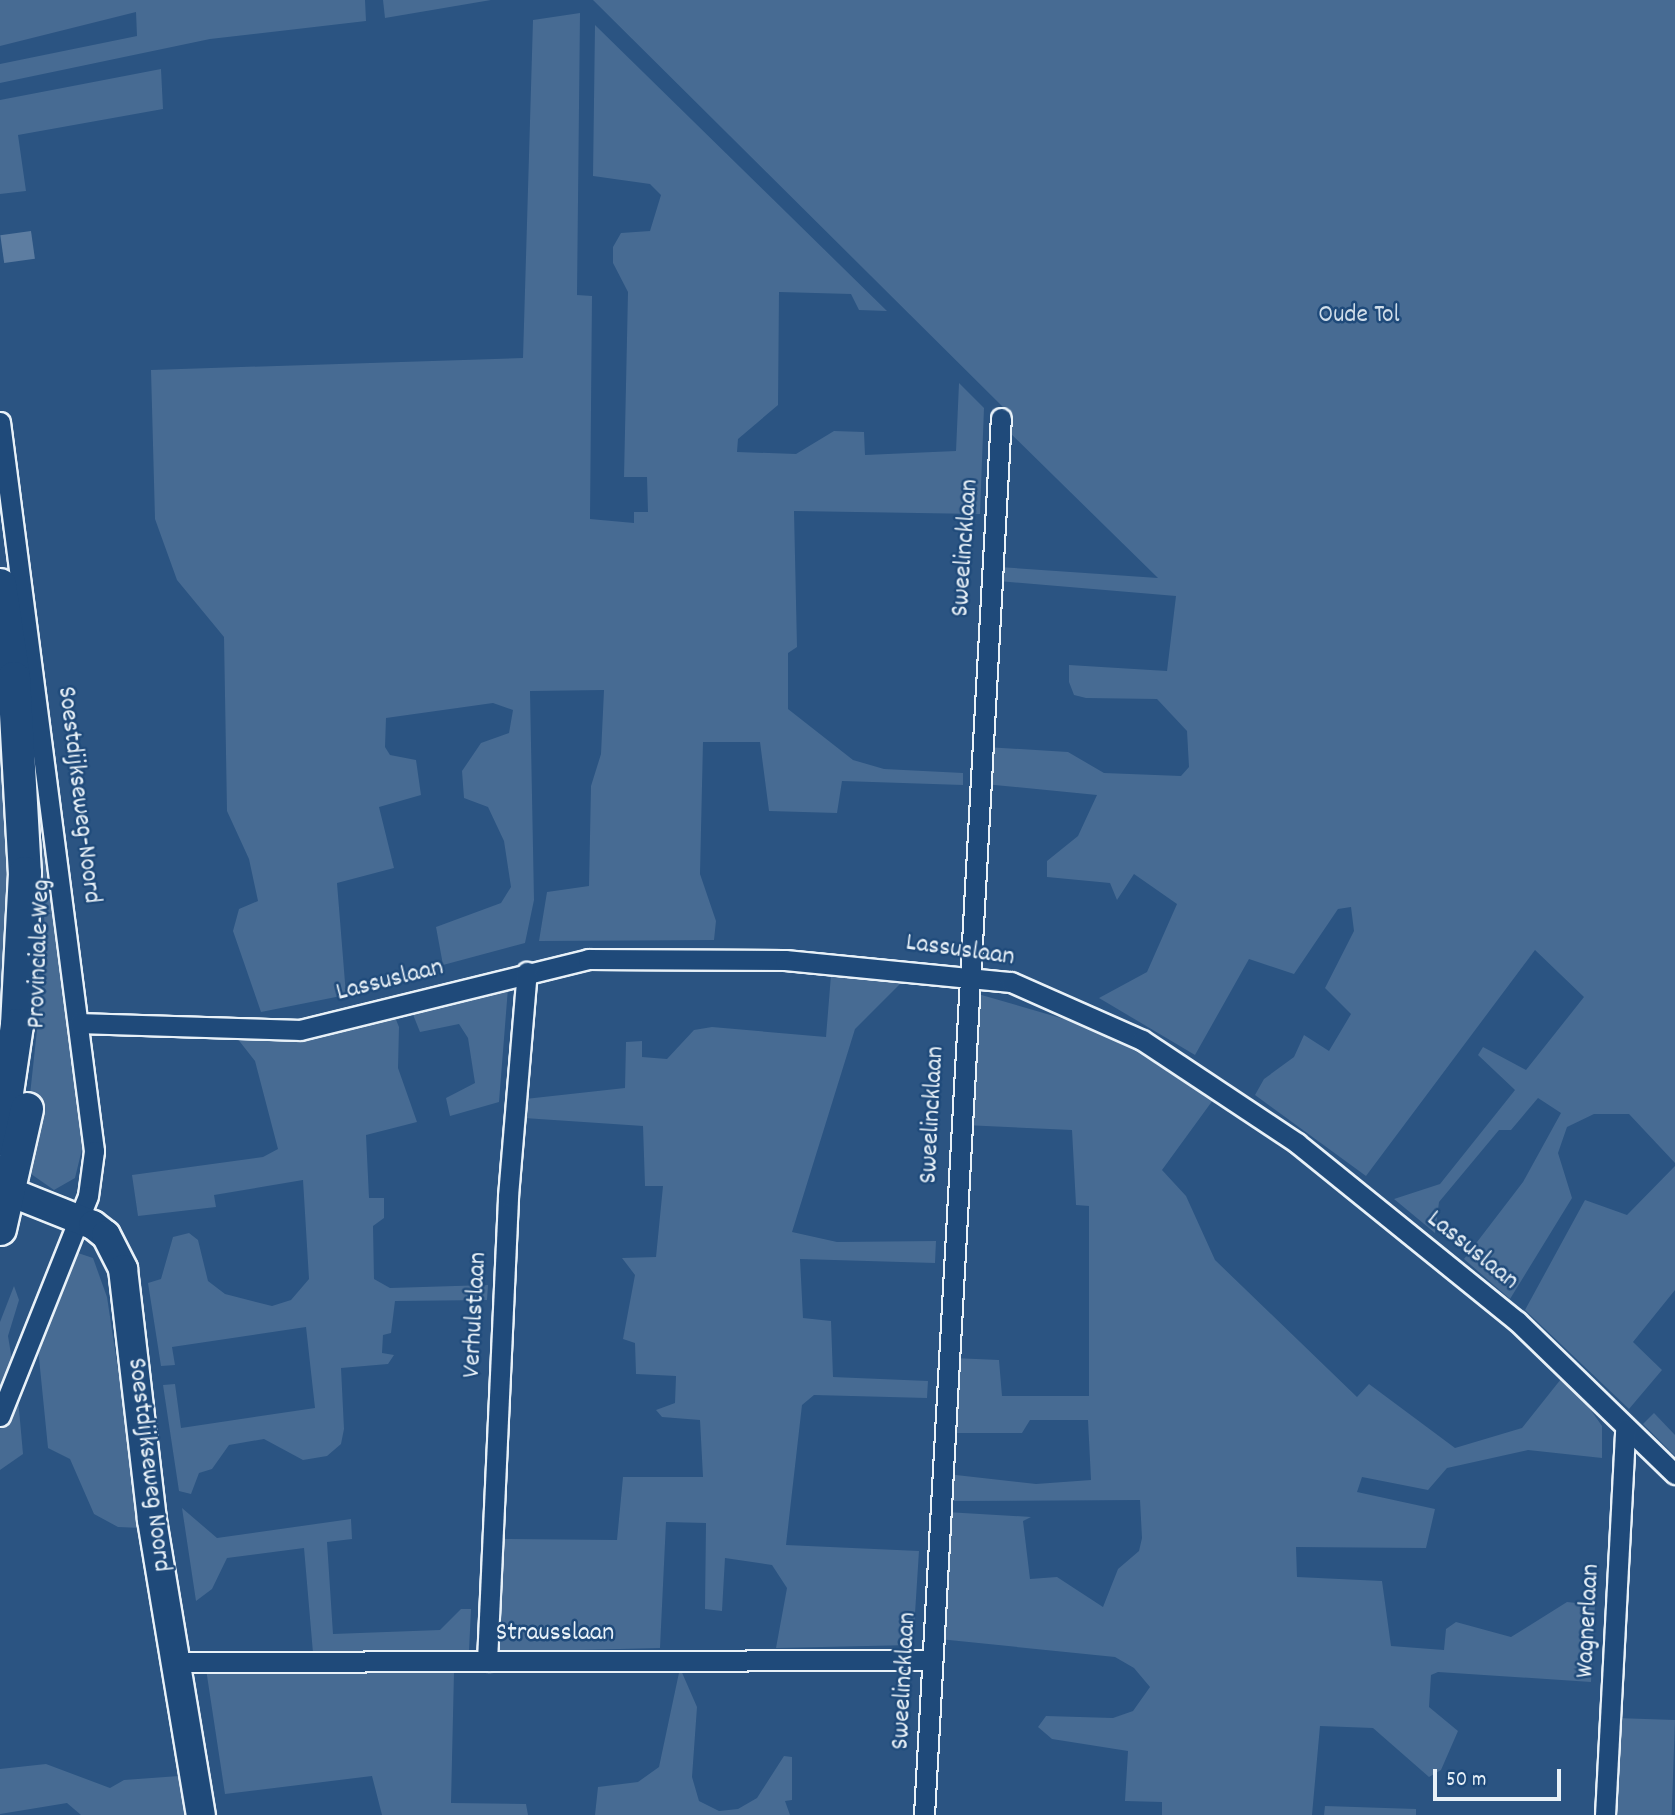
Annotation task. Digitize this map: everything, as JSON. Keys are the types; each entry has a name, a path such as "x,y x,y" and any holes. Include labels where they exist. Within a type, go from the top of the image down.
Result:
{"main road":[{"name":"Provinciale Weg","path":"0,585 35,789 46,940 37,1042 0,1229"},
{"name":"Provinciale Weg","path":"0,1140 24,948 14,678"},
{"name":"Soestdijkseweg Noord","path":"6,1189 78,1215 106,1235 123,1269 152,1520 178,1661 201,1815"}],"street":[{"name":"Sweelincklaan","path":"924,1815 966,975 1001,418"},
{"name":"Soestdijkseweg-Noord","path":"0,422 79,1023 94,1177 78,1215"},
{"name":"Lassuslaan","path":"79,1023 300,1030 588,959 785,960 966,975 1011,982 1142,1040 1297,1143 1517,1321 1625,1429 1675,1474"},
{"name":"Verhulstlaan","path":"487,1661 508,1196 527,972"},
{"path":"0,1416 78,1215"},
{"name":"Wagnerlaan","path":"1605,1815 1625,1429"},
{"name":"Strausslaan","path":"178,1661 932,1660"}],"green space":[{"path":"0,0 365,0 366,21 210,39 0,83 0,64 137,36 136,12 0,46"},
{"path":"383,0 491,0 385,18"},
{"name":"Oude Tol","path":"593,0 1675,0 1675,1163 1629,1114 1594,1114 1567,1127 1558,1153 1572,1198 1510,1299 1464,1259 1523,1182 1561,1113 1538,1098 1511,1130 1499,1130 1439,1202 1435,1233 1394,1199 1440,1184 1515,1090 1478,1055 1483,1047 1526,1070 1584,997 1535,950 1366,1176 1255,1095 1264,1079 1294,1057 1304,1035 1329,1051 1351,1014 1325,988 1354,931 1351,907 1338,909 1294,974 1249,959 1195,1055 1099,998 1147,972 1177,904 1134,874 1117,900 1110,883 1047,877 1047,861 1078,836 1097,795 984,784 986,747 1068,752 1104,773 1181,776 1189,767 1187,731 1157,699 1086,698 1074,695 1069,682 1069,665 1167,671 1176,596 998,581 999,567 1158,578 1008,431 1009,413"},
{"path":"580,13 577,295 592,296 590,519 634,523 634,512 648,512 647,477 624,477 628,292 613,263 613,247 621,233 650,231 661,195 650,184 593,176 595,25 887,311 859,310 851,294 779,292 778,405 738,439 737,452 796,454 834,431 864,432 865,455 956,451 959,383 984,408 980,514 794,511 797,647 788,653 788,709 853,760 884,769 963,773 963,785 842,781 837,813 769,811 760,742 703,742 700,874 716,921 714,940 539,941 547,892 589,886 591,786 601,754 604,690 530,691 534,900 525,943 443,965 436,927 501,903 511,887 504,841 488,807 464,798 462,771 481,743 509,733 513,710 493,703 386,718 385,747 390,755 416,760 421,795 379,807 394,868 337,883 346,995 261,1012 233,931 239,909 258,901 249,859 227,811 224,637 177,580 155,519 151,370 523,358 533,20"},
{"path":"161,69 163,109 18,135 26,191 0,194 0,100"},
{"path":"0,731 11,865 0,1055"},
{"path":"39,835 47,846 83,1145 75,1178 54,1190 31,1174 24,1150 46,947"},
{"path":"831,975 903,981 855,1029 792,1232 837,1242 936,1241 935,1263 800,1259 803,1318 831,1321 833,1377 928,1381 927,1398 814,1395 802,1405 786,1545 919,1551 913,1645 776,1648 787,1588 772,1565 725,1558 722,1611 705,1609 706,1523 666,1522 660,1648 500,1652 495,1649 501,1539 617,1540 623,1477 703,1477 700,1420 662,1417 656,1410 675,1403 676,1376 636,1374 635,1343 623,1339 635,1275 622,1258 656,1257 663,1186 645,1186 643,1126 524,1118 525,1099 625,1088 626,1042 642,1041 642,1057 667,1059 694,1030 712,1027 826,1037"},
{"path":"508,988 499,1102 450,1116 446,1098 475,1083 468,1038 459,1024 420,1032 408,1002"},
{"path":"978,994 1102,1030 1213,1100 1162,1170 1186,1196 1215,1260 1357,1397 1369,1384 1455,1448 1522,1428 1561,1379 1581,1396 1602,1426 1602,1458 1528,1450 1447,1468 1428,1490 1362,1477 1357,1492 1435,1509 1426,1548 1296,1547 1297,1577 1382,1581 1391,1646 1444,1650 1446,1629 1456,1622 1511,1637 1567,1602 1595,1605 1591,1682 1438,1672 1431,1675 1429,1707 1458,1731 1441,1770 1429,1777 1373,1728 1320,1726 1312,1815 1162,1815 1162,1802 1125,1801 1128,1751 1052,1739 1038,1727 1046,1716 1113,1718 1133,1711 1150,1687 1134,1668 1115,1657 939,1639 946,1512 1031,1517 1023,1521 1030,1579 1057,1577 1103,1607 1118,1569 1139,1551 1142,1538 1140,1500 946,1501 947,1474 1036,1484 1091,1480 1088,1420 1030,1420 1022,1433 949,1433 953,1358 999,1360 1002,1396 1089,1396 1089,1206 1076,1205 1072,1130 964,1125"},
{"path":"391,1007 399,1027 398,1068 417,1122 366,1135 369,1198 384,1198 384,1218 373,1226 374,1279 390,1288 488,1285 487,1300 395,1301 391,1333 383,1335 382,1353 394,1355 388,1364 341,1368 344,1429 341,1444 327,1456 303,1460 264,1439 229,1445 212,1469 199,1473 191,1494 179,1491 163,1385 175,1384 181,1428 315,1408 306,1327 172,1347 175,1365 161,1366 148,1283 161,1279 173,1237 189,1233 198,1240 208,1281 225,1294 272,1306 291,1300 309,1279 303,1180 214,1195 216,1207 138,1216 132,1175 263,1157 278,1149 255,1061 233,1033"},
{"path":"1675,1166 1675,1290 1633,1342 1662,1370 1629,1409 1525,1310 1585,1200 1627,1215"},
{"path":"78,1253 93,1258 107,1297 142,1528 118,1527 94,1514 70,1459 48,1448 37,1338 69,1257"},
{"path":"14,1286 19,1300 8,1336 12,1360 0,1388 0,1322"},
{"path":"17,1387 23,1454 0,1470 0,1429"},
{"path":"1654,1413 1675,1435 1675,1456 1643,1424"},
{"path":"182,1508 217,1538 351,1519 352,1539 327,1542 333,1634 440,1630 461,1609 471,1609 469,1651 313,1653 304,1548 227,1558 212,1589 196,1601"},
{"path":"680,1668 697,1707 692,1777 699,1801 719,1811 738,1809 757,1798 784,1756 792,1757 792,1800 785,1801 790,1815 595,1815 598,1787 638,1782 659,1767"},
{"path":"206,1669 454,1672 451,1803 526,1804 528,1815 382,1815 372,1776 225,1794"},
{"path":"1616,1718 1675,1720 1672,1815 1613,1815"},
{"path":"46,1764 110,1788 124,1780 179,1776 185,1815 81,1815 67,1803 0,1814 0,1769"},
{"path":"1325,1806 1416,1809 1416,1815 1324,1815"}],"building":[{"path":"31,231 35,259 4,263 0,235"}]}
